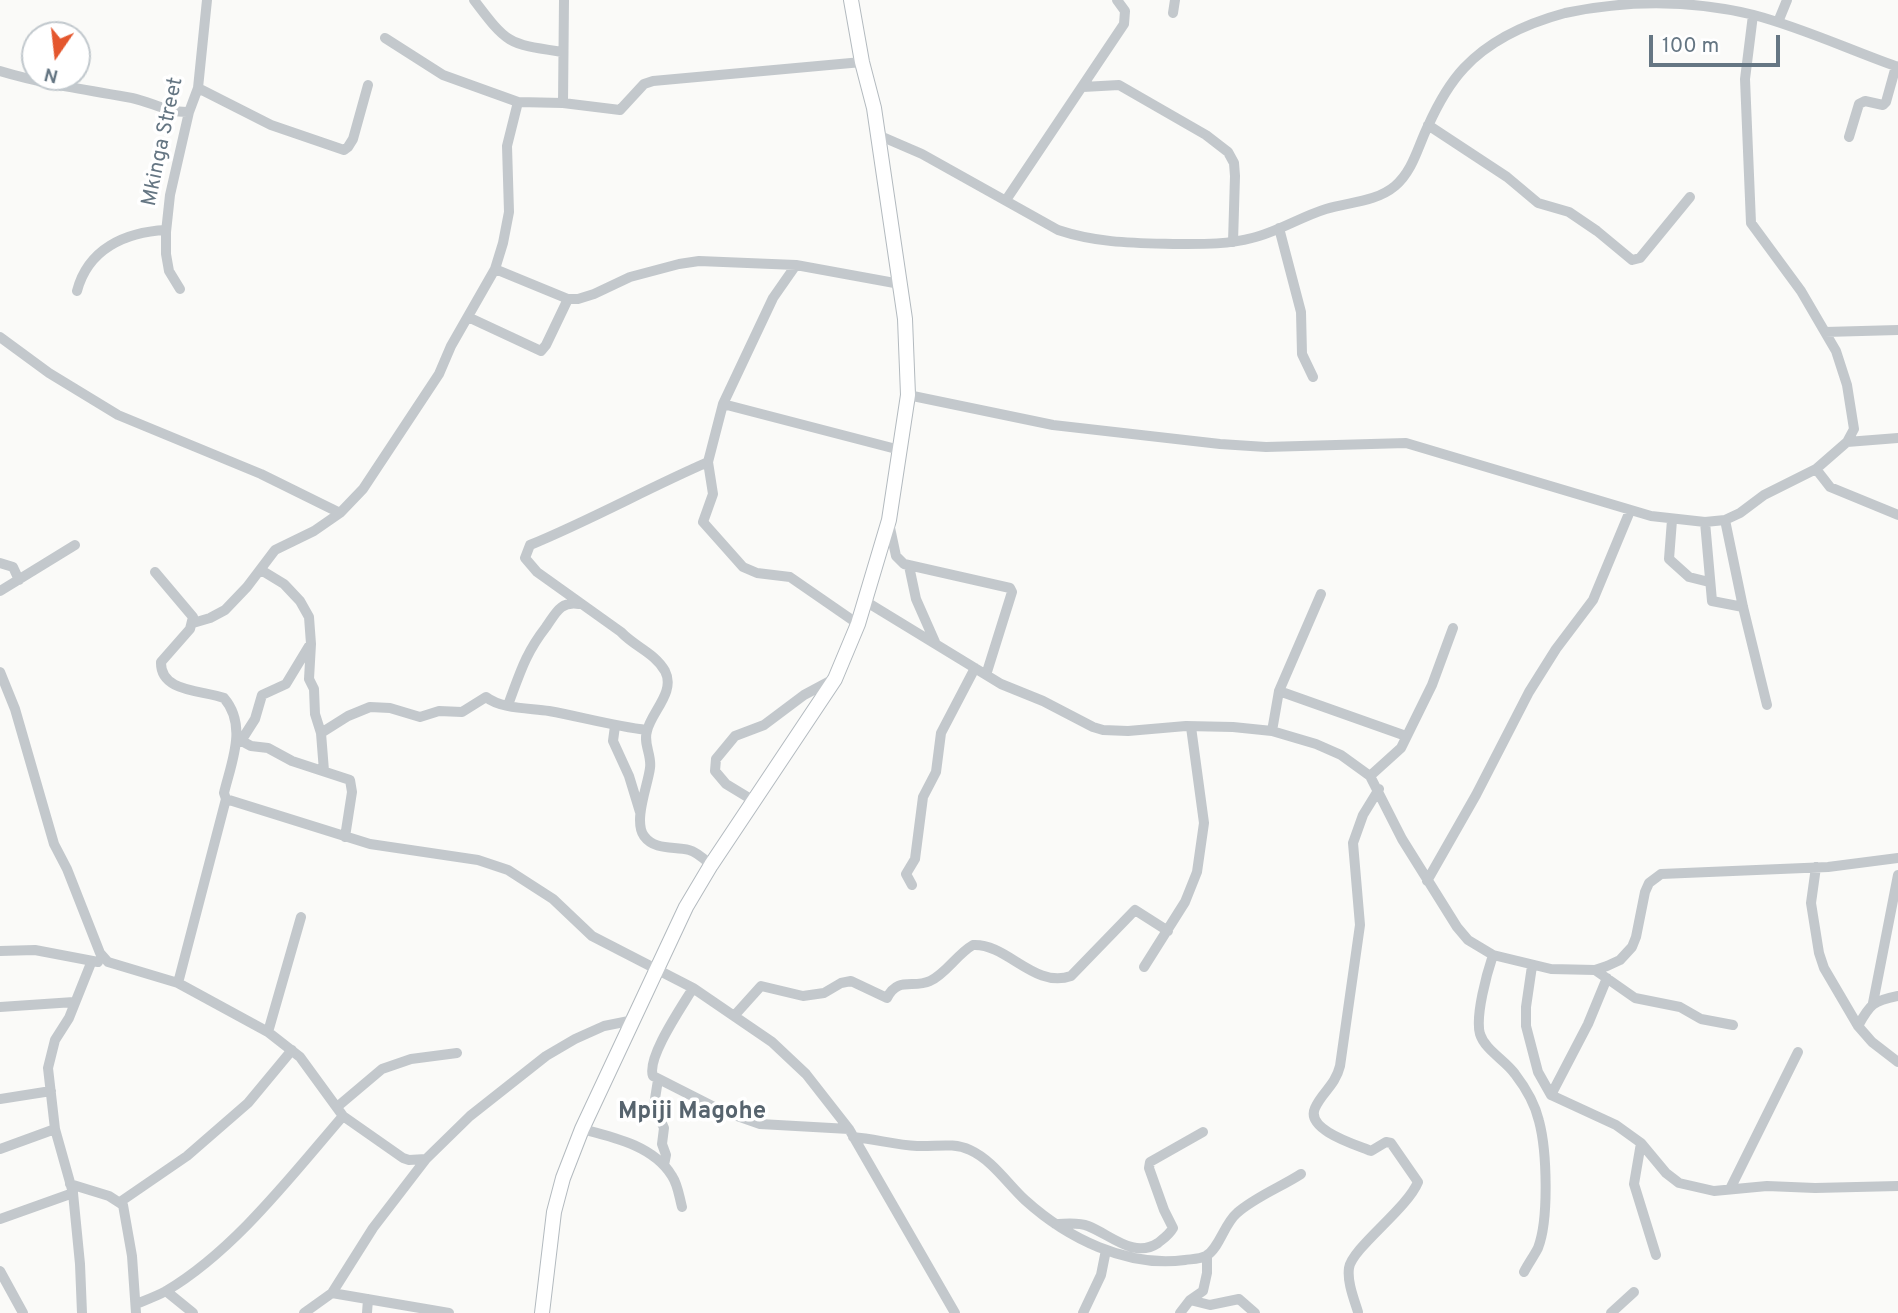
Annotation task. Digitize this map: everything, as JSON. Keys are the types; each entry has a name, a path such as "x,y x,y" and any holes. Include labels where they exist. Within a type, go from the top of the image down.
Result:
{"street":[{"name":"Mkinga Street","path":"180,289 169,271 166,230 170,195 189,112 198,88 206,0"},
{"path":"474,0 512,43 564,52"},
{"path":"563,103 564,0"},
{"path":"542,1313 554,1212 563,1178 582,1129 686,907 835,679 858,624 889,520 908,395 905,319 878,135 851,0"},
{"path":"1006,200 1124,24 1125,11 1117,0"},
{"path":"1173,13 1175,0"},
{"path":"1778,23 1787,0"},
{"path":"878,135 922,154 1058,230 1101,242 1233,243 1328,209 1373,198 1394,187 1404,177 1428,125 1465,67 1515,30 1600,2 1691,2 1753,15 1897,67 1886,102 1883,105 1865,101 1859,104 1849,137"},
{"path":"908,395 1053,425 1209,443 1266,447 1406,443 1484,464 1630,511 1672,520 1725,520 1740,513 1764,495 1816,469 1847,442 1854,429 1852,405 1836,351 1801,291 1751,223 1745,79 1753,15"},
{"path":"385,38 443,75 518,102 563,103 620,110 645,84 653,81 862,62"},
{"path":"0,71 62,86 132,98 180,113 189,112"},
{"path":"198,88 271,125 344,150 353,139 368,85"},
{"path":"1083,87 1119,85 1206,135 1228,152 1234,163 1235,176 1233,243"},
{"path":"345,837 351,784 346,778 292,761 265,747 251,746 240,740 229,704 224,698 177,686 167,678 161,662 193,623 225,610 275,550 314,531 340,513 363,489 439,374 451,346 495,269 503,243 509,212 506,146 518,102"},
{"path":"1428,125 1507,177 1538,203 1569,212 1632,260 1640,258 1690,197"},
{"path":"1279,228 1301,312 1302,354 1313,377"},
{"path":"77,292 81,274 103,250 141,233 166,230"},
{"path":"495,269 568,299 594,294 630,277 679,264 709,261 796,265 900,284"},
{"path":"796,265 773,298 723,404 708,462 713,494 703,522 743,567 757,573 790,578 858,624"},
{"path":"468,317 541,351 547,345 568,299"},
{"path":"1825,332 1898,330"},
{"path":"0,337 49,373 118,415 261,474 340,513"},
{"path":"723,404 900,450"},
{"path":"1847,442 1898,438"},
{"path":"641,815 651,765 647,730 667,688 665,671 652,654 632,644 621,632 528,564 525,558 530,545 708,462"},
{"path":"1816,469 1830,487 1898,515"},
{"path":"1427,881 1476,795 1529,692 1556,649 1593,600 1630,511"},
{"path":"889,520 895,556 909,566 1010,588 1012,592 986,675"},
{"path":"1672,520 1668,559 1689,577 1709,582"},
{"path":"1725,520 1767,705"},
{"path":"1705,522 1709,582 1714,603 1743,607"},
{"path":"0,591 75,545"},
{"path":"0,563 13,567 19,580"},
{"path":"909,566 916,599 935,642"},
{"path":"261,570 284,584 300,601 309,617 309,682 314,689 314,714 321,733 324,771"},
{"path":"155,572 193,617 193,623"},
{"path":"1272,731 1279,691 1321,594"},
{"path":"865,601 1001,684 1103,730 1233,727 1272,731 1331,749 1370,776 1427,881 1468,940 1493,956 1532,966 1595,970 1620,960 1632,947 1636,937 1644,892 1649,883 1661,874 1816,867 1898,858"},
{"path":"508,705 527,653 538,636 565,604 582,605"},
{"path":"1370,776 1401,748 1432,685 1453,628"},
{"path":"178,983 226,799 224,793 240,740 255,719 262,695 286,684 311,644"},
{"path":"912,885 906,874 915,859 923,797 936,772 941,733 975,668"},
{"path":"0,672 15,709 54,844 67,869 83,916 100,953 108,962"},
{"path":"754,801 726,784 715,771 716,759 735,736 764,725 781,715 804,695 835,679"},
{"path":"1279,691 1406,736"},
{"path":"321,733 348,716 370,707 390,708 420,717 439,711 462,712 486,697 508,705 647,730"},
{"path":"615,726 612,741 629,776 641,815 643,835 648,841 660,846 695,852 711,865"},
{"path":"1144,967 1168,931 1197,872 1202,844 1202,805 1191,727"},
{"path":"1358,1313 1349,1266 1359,1251 1397,1213 1418,1182 1391,1143 1386,1142 1371,1151 1332,1135 1317,1123 1314,1117 1315,1108 1337,1079 1340,1066 1360,925 1353,843 1363,815 1378,789"},
{"path":"226,799 345,837 406,851 478,860 508,870 553,899 592,936 693,988 772,1042 806,1074 851,1133 955,1313"},
{"path":"1816,867 1811,903 1824,968 1858,1026 1871,1042 1897,1060"},
{"path":"1873,1003 1898,875"},
{"path":"734,1016 761,986 803,996 824,993 841,983 851,981 887,998 892,989 903,984 932,981 973,945 979,944 1045,977 1059,980 1071,976 1135,910 1168,931"},
{"path":"268,1032 301,916"},
{"path":"0,951 34,950 91,962 108,962 178,983 268,1032 292,1050 312,1072 340,1111 403,1158 415,1161 426,1159"},
{"path":"1493,956 1488,970 1479,1031 1483,1041 1514,1073 1529,1096 1539,1121 1543,1149 1544,1225 1538,1249 1524,1272"},
{"path":"82,1313 80,1264 71,1188 55,1129 48,1068 54,1040 69,1018 91,962"},
{"path":"1532,966 1526,1007 1527,1027 1538,1072 1551,1095 1593,1112 1616,1125 1640,1143 1666,1173 1679,1183 1714,1191 1767,1186 1898,1186"},
{"path":"1595,970 1635,998 1681,1007 1701,1019 1733,1025"},
{"path":"1551,1095 1588,1024 1607,978"},
{"path":"693,988 655,1056 651,1073 658,1080 729,1114 760,1124 851,1133 916,1146 955,1145 970,1150 984,1158 1025,1200 1055,1224 1106,1250 1141,1259 1172,1262 1207,1255 1215,1248 1228,1222 1239,1211 1301,1174"},
{"path":"1858,1026 1873,1003 1898,996"},
{"path":"0,1007 74,1002"},
{"path":"304,1313 332,1293 373,1228 426,1159 470,1116 545,1056 604,1026 634,1020"},
{"path":"120,1202 187,1156 247,1103 292,1050"},
{"path":"1730,1189 1798,1052"},
{"path":"0,1219 71,1188 120,1202 125,1211 136,1309 166,1291 249,1223 340,1111 382,1069 411,1059 457,1054"},
{"path":"658,1080 654,1105 664,1128 664,1165"},
{"path":"0,1099 51,1091"},
{"path":"0,1149 55,1129"},
{"path":"582,1129 618,1138 664,1165 676,1184 682,1207"},
{"path":"1055,1224 1080,1223 1139,1250 1150,1248 1170,1234 1173,1228 1149,1168 1150,1161 1203,1132"},
{"path":"1640,1143 1634,1184 1656,1255"},
{"path":"1083,1313 1101,1275 1106,1250"},
{"path":"1180,1313 1189,1300 1203,1291 1207,1255"},
{"path":"0,1271 5,1290 23,1313"},
{"path":"166,1291 193,1313"},
{"path":"1611,1313 1634,1292"},
{"path":"332,1293 443,1312"},
{"path":"367,1313 368,1299"},
{"path":"1189,1300 1210,1305 1239,1299 1255,1313"}],"district":[{"name":"Mpiji Magohe","path":"692,1113"}]}
